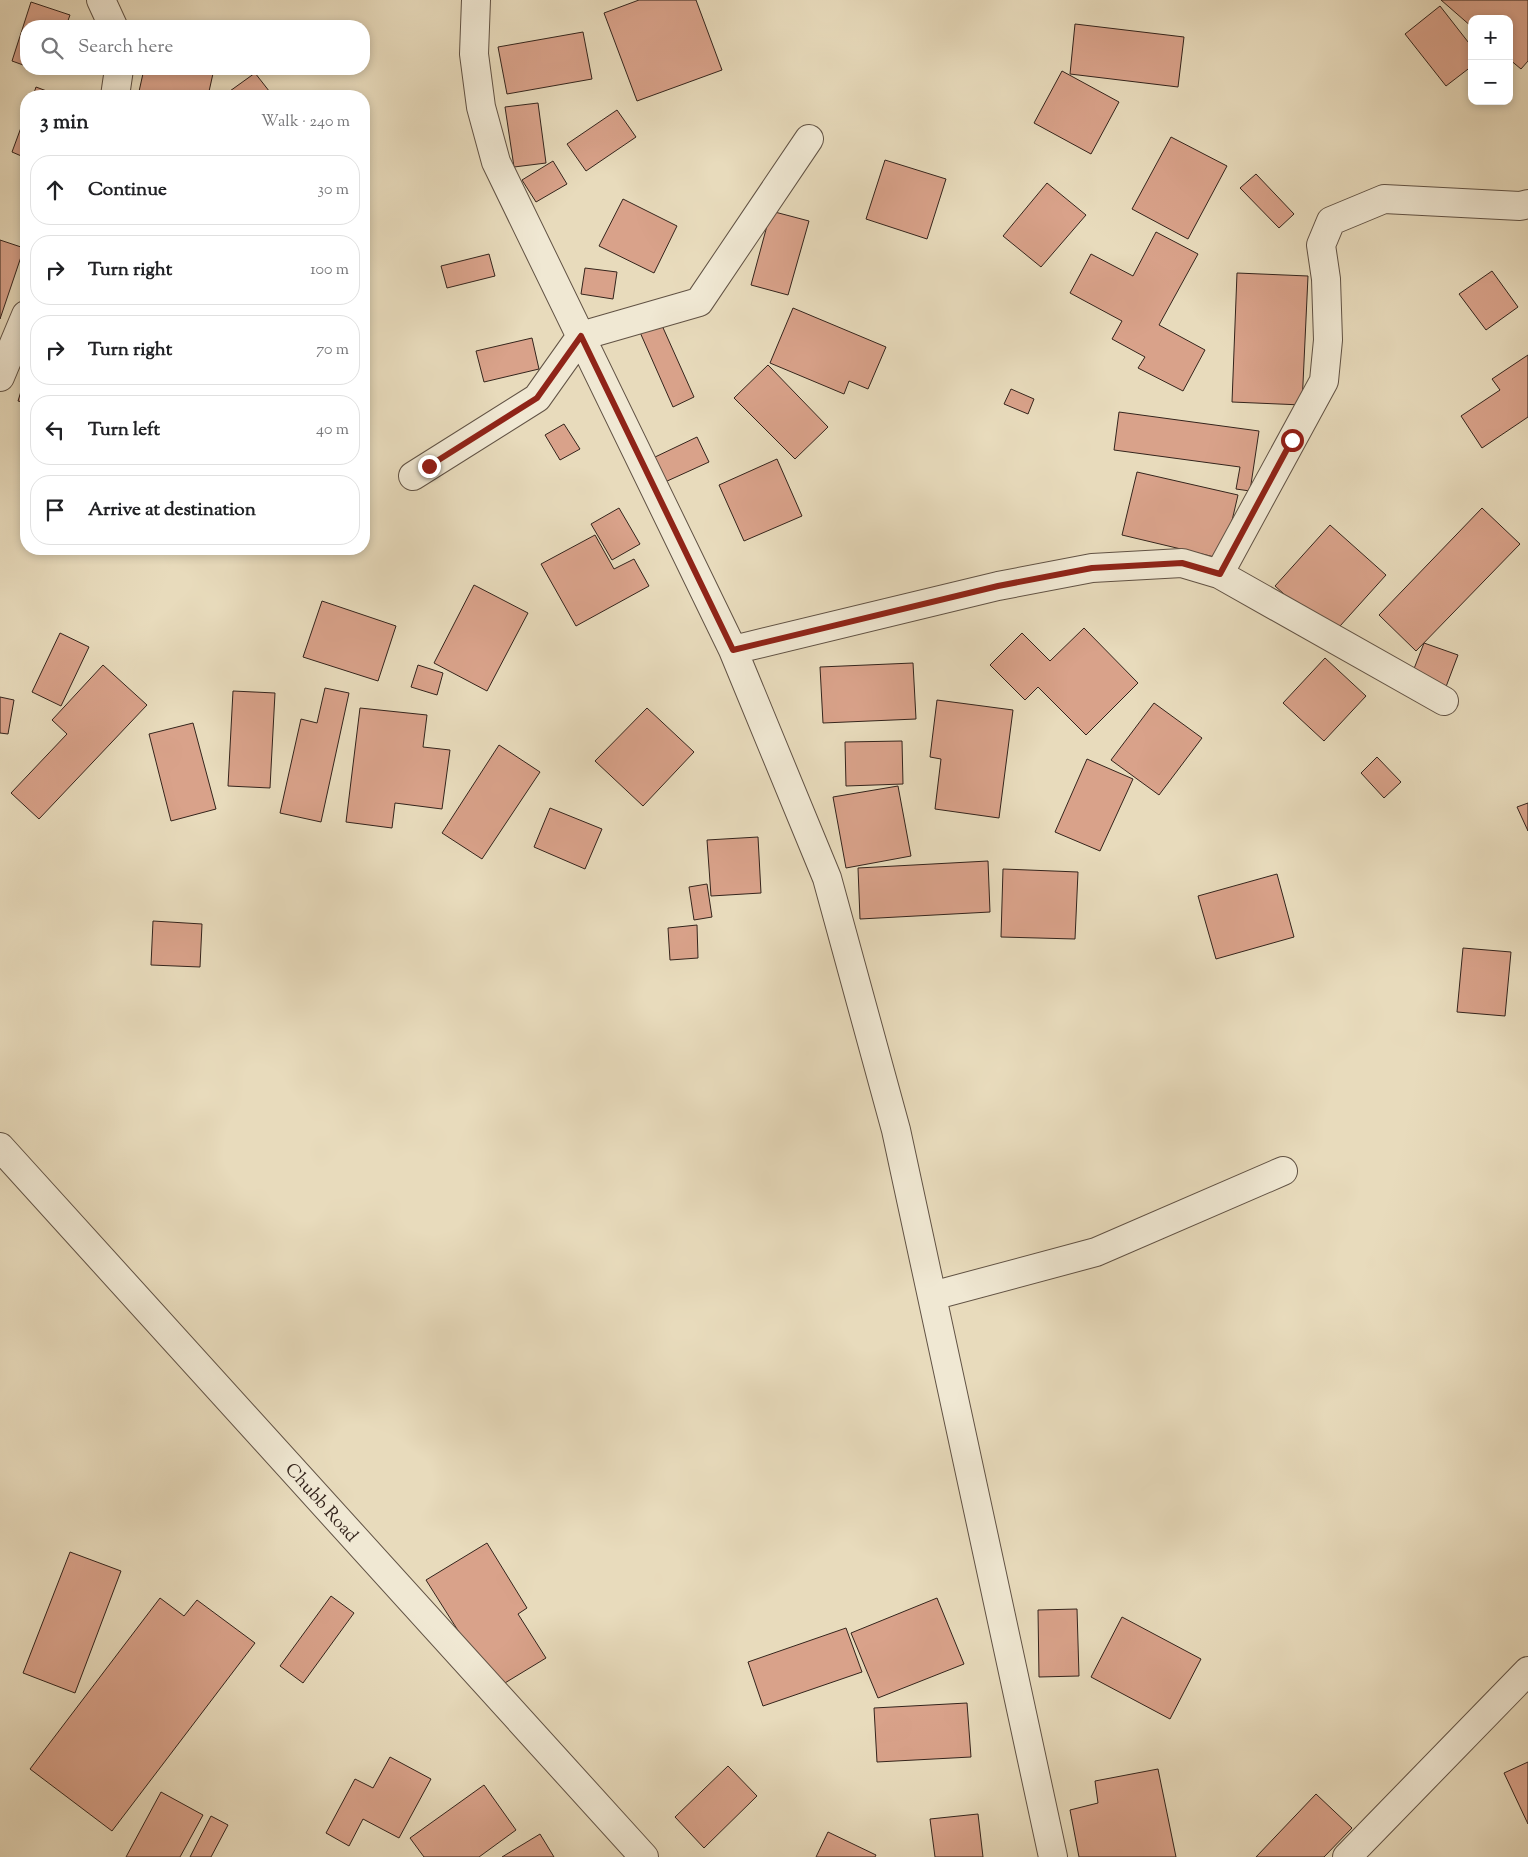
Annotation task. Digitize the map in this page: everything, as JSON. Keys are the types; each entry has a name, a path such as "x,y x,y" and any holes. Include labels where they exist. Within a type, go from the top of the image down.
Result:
{"street":[{"path":"100,0 110,20"},
{"path":"476,0 474,54 481,107 496,162 733,650 827,878 896,1130 1053,1857"},
{"path":"116,90 118,75"},
{"path":"414,476 537,398 581,336 699,302 809,139"},
{"path":"1220,574 1324,381 1327,332 1326,279 1321,245 1331,221 1384,199 1520,206 1528,204"},
{"path":"0,377 20,329"},
{"path":"733,650 998,586 1092,568 1182,563 1220,574 1444,701"},
{"name":"Chubb Road","path":"0,1146 644,1857"},
{"path":"932,1296 1096,1252 1283,1171"},
{"path":"1347,1857 1528,1671"}],"building":[{"path":"639,0 696,0 722,70 637,101 604,13"},
{"path":"1441,0 1528,0 1528,61 1521,69 1513,62 1513,15 1468,15 1468,24"},
{"path":"31,2 70,15 68,20 25,20"},
{"path":"1440,6 1468,42 1468,69 1446,86 1405,34"},
{"path":"1075,24 1184,37 1178,87 1070,74"},
{"path":"583,32 592,79 507,94 498,47"},
{"path":"20,36 20,64 12,61"},
{"path":"1062,71 1119,102 1091,154 1034,123"},
{"path":"143,75 213,75 209,90 139,90"},
{"path":"252,75 257,75 268,90 231,90"},
{"path":"538,103 546,163 514,167 505,107"},
{"path":"617,110 636,137 586,171 567,144"},
{"path":"20,130 20,155 12,152"},
{"path":"1171,137 1227,166 1188,239 1132,209"},
{"path":"885,160 946,179 927,239 866,219"},
{"path":"553,161 567,184 536,202 522,180"},
{"path":"1256,174 1294,214 1279,228 1240,188"},
{"path":"1047,183 1086,215 1041,267 1003,236"},
{"path":"623,199 677,226 654,273 599,246"},
{"path":"771,211 809,221 788,295 751,285"},
{"path":"1156,232 1198,254 1159,325 1205,350 1183,391 1138,368 1145,357 1112,339 1122,321 1070,293 1091,254 1133,276"},
{"path":"0,240 20,247 20,260 0,319"},
{"path":"489,254 495,276 447,288 441,266"},
{"path":"585,268 617,272 613,299 581,294"},
{"path":"1492,271 1518,307 1486,330 1459,294"},
{"path":"1237,273 1308,276 1302,405 1232,402"},
{"path":"793,308 886,347 868,389 849,381 844,394 770,363"},
{"path":"660,321 694,397 673,407 639,330"},
{"path":"532,338 539,369 484,382 476,351"},
{"path":"1528,355 1528,417 1482,448 1461,416 1500,390 1492,379"},
{"path":"768,365 828,427 795,459 734,398"},
{"path":"1011,389 1034,399 1028,414 1004,404"},
{"path":"1119,412 1259,431 1250,491 1236,489 1240,467 1114,450"},
{"path":"564,424 580,449 560,460 545,435"},
{"path":"697,437 709,462 665,482 653,458"},
{"path":"777,459 802,516 744,541 719,485"},
{"path":"1137,472 1238,495 1223,559 1122,535"},
{"path":"619,508 640,544 612,560 591,524"},
{"path":"1482,508 1520,544 1416,651 1379,615"},
{"path":"1330,525 1386,575 1331,636 1275,586"},
{"path":"595,535 614,569 634,559 649,586 576,626 541,564"},
{"path":"474,585 528,613 487,691 434,663"},
{"path":"322,601 396,626 378,681 303,657"},
{"path":"1084,628 1138,683 1086,735 1038,687 1025,700 990,665 1022,633 1050,661"},
{"path":"60,633 89,647 61,706 32,692"},
{"path":"1424,643 1458,655 1444,692 1410,679"},
{"path":"1325,658 1366,696 1324,741 1283,703"},
{"path":"913,663 916,719 823,723 820,667"},
{"path":"103,665 147,705 39,819 11,793 67,734 52,720"},
{"path":"418,665 443,673 437,695 411,687"},
{"path":"325,688 349,693 321,822 280,813 301,719 317,723"},
{"path":"233,691 275,693 270,788 228,786"},
{"path":"0,697 14,700 8,734 0,733"},
{"path":"937,700 1013,710 999,818 935,809 941,759 930,757"},
{"path":"1154,703 1202,738 1159,795 1111,760"},
{"path":"360,708 427,715 423,747 450,750 442,809 395,803 392,828 346,822"},
{"path":"647,708 694,752 643,806 595,761"},
{"path":"193,723 216,809 171,821 149,734"},
{"path":"902,741 903,784 846,786 845,742"},
{"path":"499,745 540,772 482,859 442,833"},
{"path":"1377,757 1401,782 1384,798 1361,773"},
{"path":"1087,759 1133,779 1100,851 1055,832"},
{"path":"898,786 911,856 846,868 833,797"},
{"path":"1528,803 1528,831 1517,807"},
{"path":"550,808 602,829 585,869 534,847"},
{"path":"758,837 761,893 711,896 707,840"},
{"path":"988,861 990,912 860,919 858,868"},
{"path":"1003,869 1078,872 1075,939 1001,937"},
{"path":"1277,874 1294,937 1216,959 1198,896"},
{"path":"707,884 712,917 694,920 689,887"},
{"path":"153,921 202,924 200,967 151,965"},
{"path":"697,925 698,958 670,960 668,928"},
{"path":"1463,948 1511,952 1505,1016 1457,1012"},
{"path":"487,1543 527,1608 518,1614 546,1658 495,1689 426,1580"},
{"path":"70,1552 121,1571 75,1693 23,1673"},
{"path":"331,1596 354,1613 303,1683 280,1666"},
{"path":"160,1598 184,1616 197,1600 255,1643 112,1831 30,1769"},
{"path":"937,1598 964,1664 878,1698 851,1633"},
{"path":"1077,1609 1079,1676 1039,1677 1038,1610"},
{"path":"1122,1617 1201,1659 1170,1719 1091,1677"},
{"path":"846,1628 862,1672 763,1706 748,1662"},
{"path":"967,1703 971,1757 877,1762 874,1708"},
{"path":"390,1757 431,1779 399,1838 363,1819 349,1846 326,1833 355,1779 373,1788"},
{"path":"1528,1762 1528,1824 1504,1773"},
{"path":"728,1766 757,1796 704,1848 675,1817"},
{"path":"1158,1769 1176,1857 1079,1857 1070,1810 1098,1803 1095,1781"},
{"path":"484,1785 516,1830 479,1857 424,1857 410,1838"},
{"path":"161,1792 203,1815 180,1857 126,1857"},
{"path":"1316,1794 1352,1828 1324,1857 1256,1857"},
{"path":"978,1814 983,1857 935,1857 930,1819"},
{"path":"211,1816 228,1825 211,1857 190,1857"},
{"path":"828,1832 876,1855 875,1857 816,1857"},
{"path":"540,1834 554,1857 502,1857"}],"route":[{"path":"429,466 537,398 581,336 733,650 998,586 1092,568 1182,563 1220,574 1292,440"}]}
